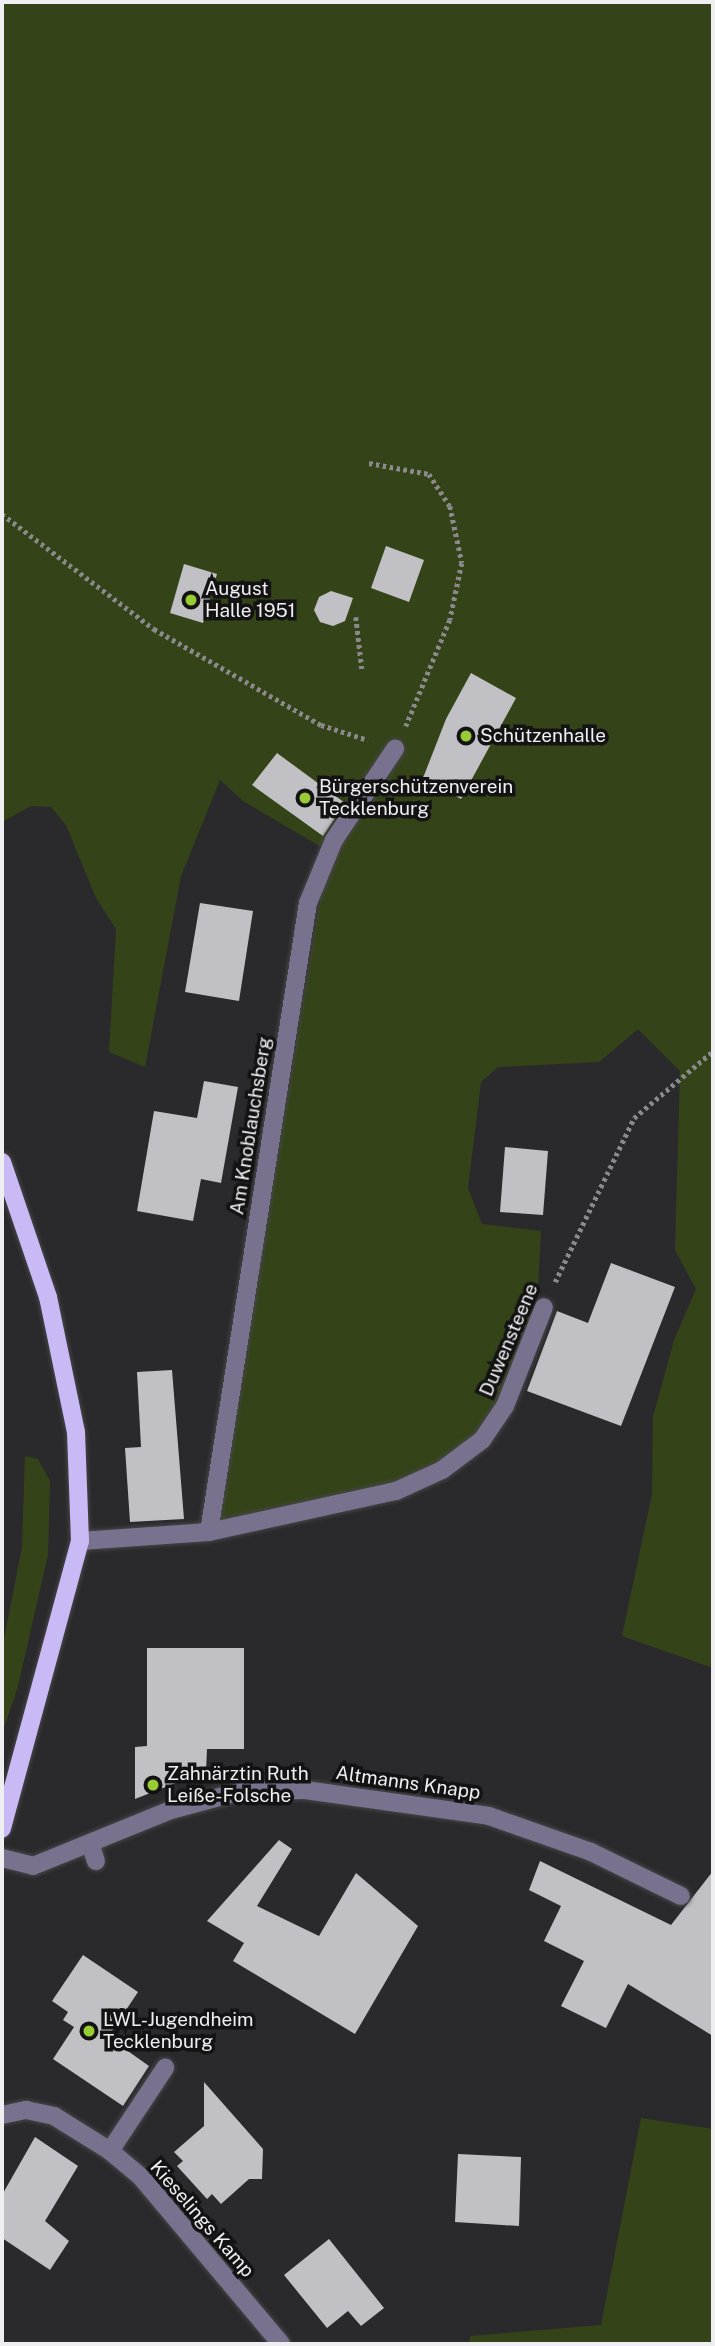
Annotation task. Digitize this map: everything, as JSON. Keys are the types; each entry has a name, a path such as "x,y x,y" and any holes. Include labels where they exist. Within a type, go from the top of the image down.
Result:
{"main road":[{"path":"2,1162 48,1297 73,1418 80,1541 2,1829"}],"street":[{"name":"Am Knoblauchsberg","path":"209,1532 308,903 334,840 395,749"},
{"name":"Duwensteene","path":"80,1541 209,1532 396,1491 442,1470 482,1440 505,1406 544,1307"},
{"name":"Altmanns Knapp","path":"2,1858 33,1866 171,1810 242,1791 305,1790 489,1816 591,1852 681,1896"},
{"path":"90,1843 96,1861"},
{"path":"110,2151 165,2068"},
{"name":"Kieselings Kamp","path":"2,2115 26,2110 54,2116 110,2151 141,2177 281,2344"}],"path":[{"path":"2,514 154,629 248,686 321,725 395,749 450,620 462,563 450,506 429,474 369,464"},
{"path":"356,617 362,669"},
{"name":"Duwensteene","path":"544,1307 634,1118 713,1051"}],"green space":[{"path":"2,2 713,2 713,1668 622,1636 652,1494 653,1417 674,1340 696,1289 675,1250 680,1071 638,1029 599,1062 498,1067 481,1082 468,1188 482,1224 541,1231 537,1308 499,1405 479,1435 458,1453 374,1492 216,1524 328,851 243,801 220,780 181,876 145,1067 109,1052 116,929 96,898 66,825 51,807 31,806 2,822"},
{"path":"25,1456 38,1459 50,1481 48,1555 17,1690 2,1733 2,1649 22,1547"},
{"path":"641,2118 713,2129 713,2344 469,2344 470,2336 601,2325"}],"building":[{"path":"386,546 424,560 409,602 371,588"},
{"name":"August Halle 1951","path":"184,564 217,574 203,623 170,613"},
{"path":"331,591 353,598 345,621 333,626 320,622 314,610 319,597"},
{"name":"Schützenhalle","path":"471,673 516,698 461,799 423,778 446,719"},
{"name":"Bürgerschützenverein Tecklenburg","path":"277,753 345,803 323,836 252,785"},
{"path":"200,903 253,911 239,1001 185,992"},
{"path":"204,1081 238,1087 221,1183 201,1179 193,1221 137,1211 154,1111 197,1118"},
{"path":"505,1147 548,1151 543,1215 500,1212"},
{"path":"611,1263 675,1287 621,1426 527,1391 557,1311 588,1323"},
{"path":"172,1370 184,1519 130,1522 125,1448 141,1447 137,1372"},
{"path":"147,1648 244,1648 244,1749 207,1749 206,1771 135,1799 135,1747 147,1746"},
{"path":"279,1840 292,1849 257,1906 319,1936 356,1873 418,1926 355,2034 233,1961 244,1943 207,1921"},
{"path":"540,1861 671,1925 713,1871 713,2036 628,1984 606,2028 561,2006 584,1961 544,1941 561,1906 529,1890"},
{"name":"LWL-Jugendheim Tecklenburg","path":"83,1955 138,1992 108,2037 149,2066 123,2106 53,2059 74,2027 63,2020 68,2012 52,2001"},
{"path":"204,2082 263,2149 262,2179 249,2179 221,2204 212,2194 207,2199 177,2166 183,2161 174,2152 204,2126"},
{"path":"35,2137 78,2166 45,2221 69,2241 50,2270 2,2238 2,2195"},
{"path":"458,2154 521,2157 519,2226 455,2222"},
{"path":"329,2239 384,2308 361,2326 348,2311 327,2328 284,2275"}],"place":[{"name":"August Halle 1951","path":"191,600"},
{"name":"Schützenhalle","path":"466,736"},
{"name":"Bürgerschützenverein Tecklenburg","path":"305,798"},
{"name":"Zahnärztin Ruth Leiße-Folsche","path":"153,1785"},
{"name":"LWL-Jugendheim Tecklenburg","path":"89,2031"}]}
